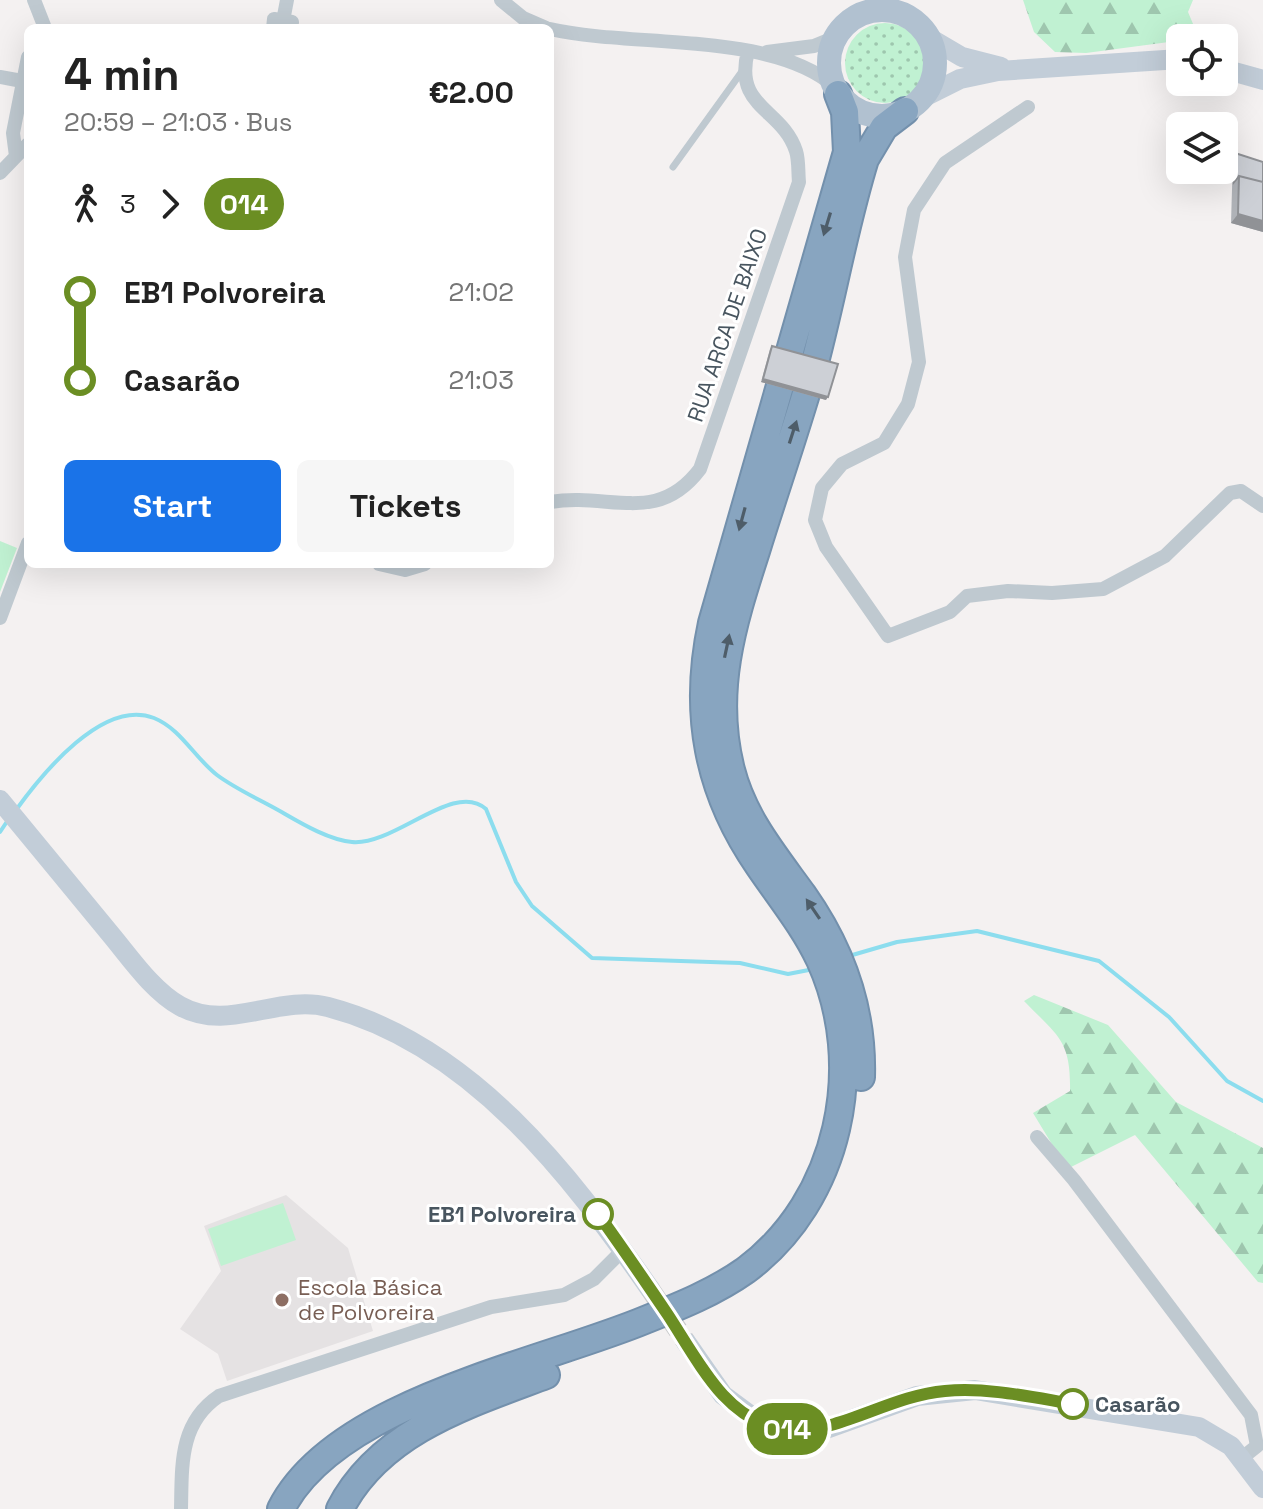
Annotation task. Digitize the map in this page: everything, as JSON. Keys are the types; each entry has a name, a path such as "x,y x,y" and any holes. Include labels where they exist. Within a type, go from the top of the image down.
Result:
{"highway":[{"path":"281,1509 295,1487 332,1448 357,1431 425,1399 625,1328 721,1287 748,1269 784,1235 818,1180 836,1138 844,1070 831,989 808,936 729,818 710,763 703,708 706,652 712,623 847,152 845,112 836,90"},
{"path":"340,1509 357,1481 380,1456 408,1435 478,1401 696,1317 749,1287 808,1226 837,1176 852,1134 861,1060 850,988 822,923 770,850 741,799 725,744 722,687 731,630 811,376 862,170 873,141 884,127 913,104"},
{"path":"298,1509 332,1466 386,1430 457,1401 552,1372"},
{"path":"270,1509 292,1474 340,1432 384,1407 404,1400 425,1399"}],"main road":[{"path":"906,0 924,32 935,62 929,87 913,104"},
{"path":"1021,70 962,57 924,32 911,19 887,10 849,19 829,66 836,90 857,110 881,116 913,104 960,79 1021,70 1166,60"},
{"path":"1238,73 1263,80"},
{"path":"0,800 133,961 179,1006 215,1018 302,1005 327,1007 420,1043 531,1135 586,1196 650,1289"},
{"path":"686,1342 723,1395 758,1421 777,1428 823,1430 917,1396 975,1390 1180,1421 1217,1436 1242,1458 1263,1488"}],"street":[{"path":"34,0 39,24"},
{"path":"282,24 287,0"},
{"path":"501,0 539,24"},
{"path":"554,30 582,37 755,52 814,46 849,19"},
{"path":"743,70 755,52"},
{"path":"755,52 816,71 836,90"},
{"name":"RUA ARCA DE BAIXO","path":"554,502 660,503 685,488 700,469 799,182 797,152 786,132 752,99 743,70"},
{"path":"16,156 13,133 24,73"},
{"path":"0,77 22,81"},
{"path":"1028,107 945,163 914,210 905,257 919,362 908,404 884,443 842,464 822,488 815,520 826,547 888,636 950,612 967,596 1008,591 1052,593 1103,589 1165,556 1230,493 1241,491 1263,506"},
{"path":"0,173 24,148"},
{"path":"0,618 24,554"},
{"path":"1037,1137 1074,1180 1251,1415 1257,1446 1242,1458"},
{"path":"181,1509 183,1446 195,1419 219,1396 491,1307 564,1295 594,1279 623,1250"}],"lane":[{"path":"673,167 743,70"}],"shaded area":[{"name":"Escola Básica de Polvoreira","path":"286,1195 348,1248 373,1331 227,1381 218,1354 180,1329 221,1271 204,1226"}],"green space":[{"path":"1023,0 1193,0 1188,12 1193,24 1166,24 1166,42 1086,53 1055,52 1034,32"},
{"path":"877,23 893,23 914,34 925,55 925,71 914,92 893,103 877,103 863,97 851,85 845,71 845,55 851,41 863,29"},
{"path":"0,541 17,548 0,592"},
{"path":"1034,995 1108,1025 1176,1102 1263,1148 1263,1283 1258,1282 1135,1135 1067,1169 1033,1113 1070,1091 1065,1049 1054,1031 1024,1001"},
{"path":"283,1203 296,1240 221,1266 208,1229"}],"building":[{"path":"1238,154 1263,162 1263,182 1239,176"},
{"path":"1239,176 1263,182 1263,221 1238,214"},
{"path":"772,346 838,364 828,397 763,379"}],"waterway":[{"path":"16,810 58,760 95,729 115,719 134,715 154,718 172,729 209,768 225,780 335,838 352,842 369,841 458,802 473,802 486,809 516,882 532,906 592,958 740,963 788,974 814,969"},
{"path":"0,832 8,820"},
{"path":"849,956 897,942 977,931 1099,961 1169,1017 1227,1081 1263,1101"}],"tunnel":[{"path":"650,1289 686,1342"}],"bus line":[{"name":"014","path":"598,1214 723,1395 758,1421 777,1428 823,1430 891,1403 944,1391 975,1390 1073,1404"}],"place":[{"name":"EB1 Polvoreira","path":"598,1214"},
{"name":"Escola Básica de Polvoreira","path":"282,1300"},
{"name":"Casarão","path":"1073,1404"}]}
